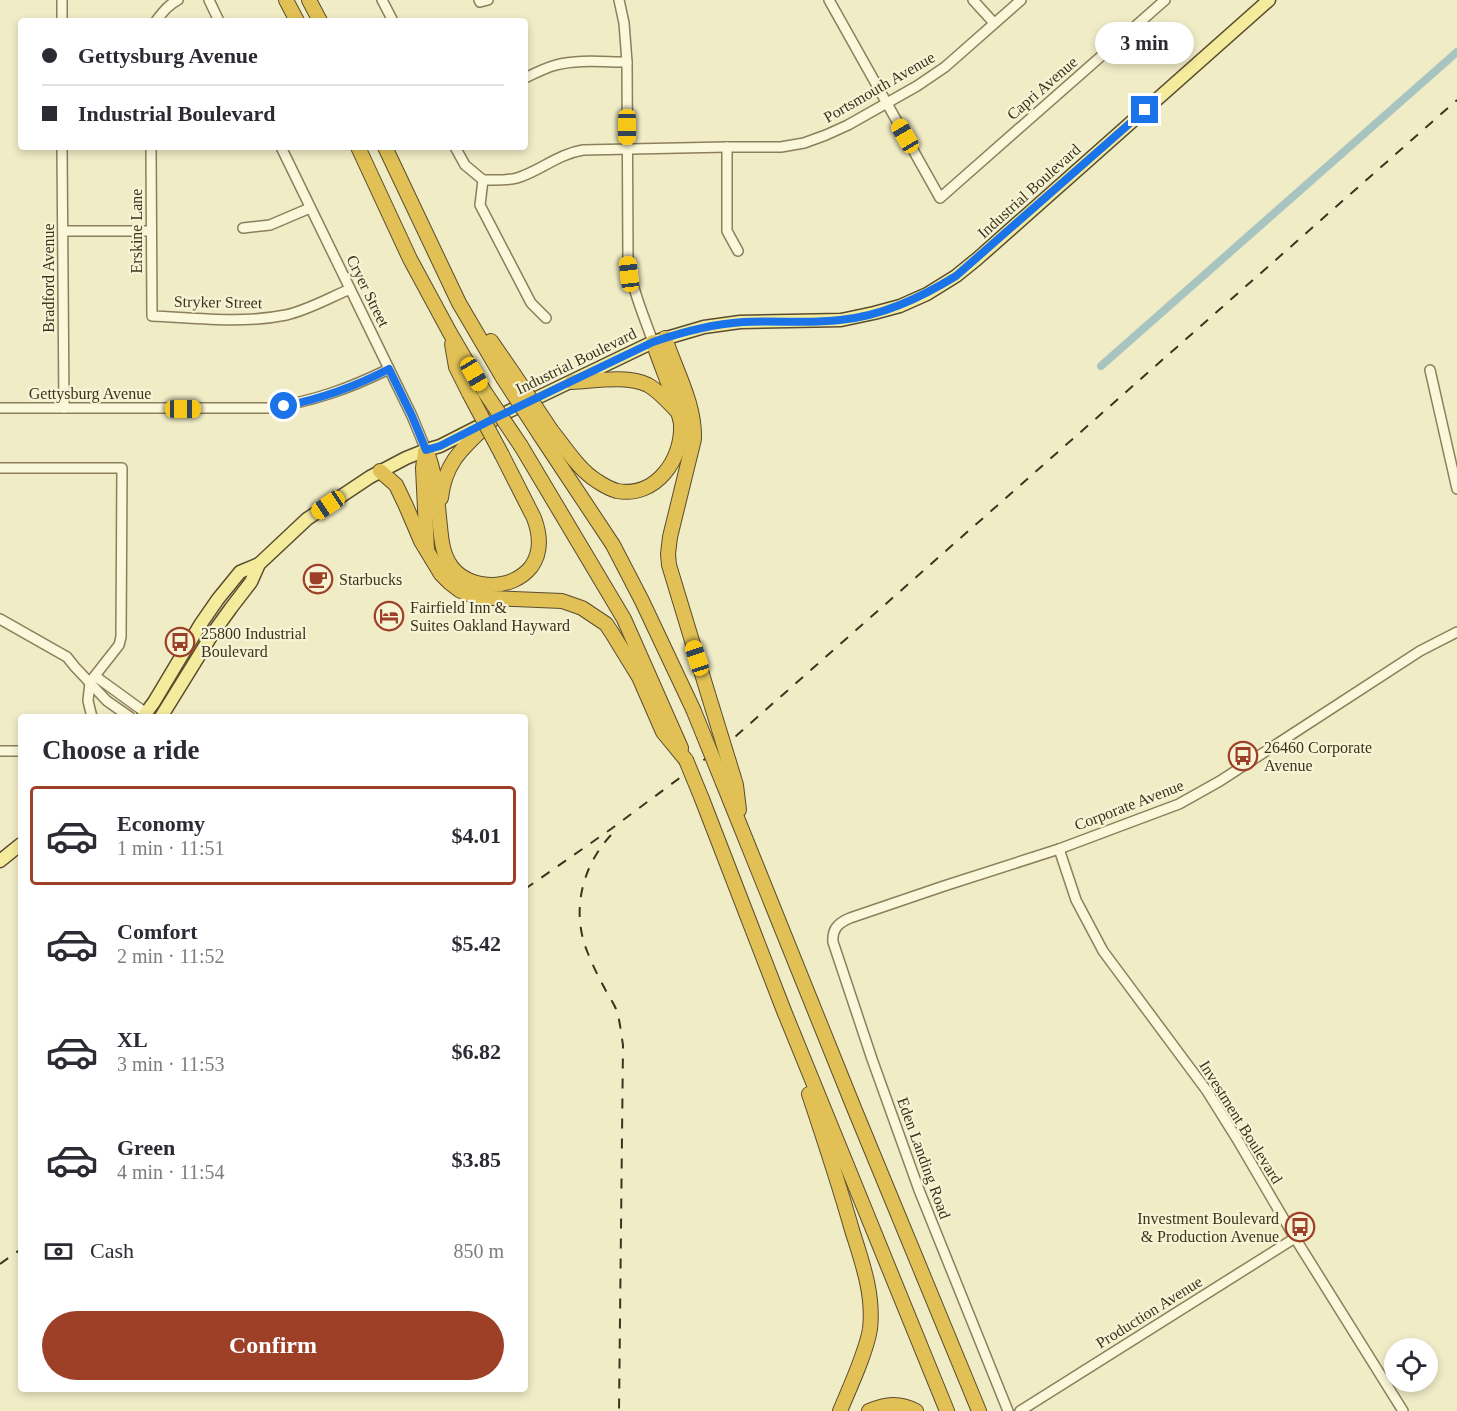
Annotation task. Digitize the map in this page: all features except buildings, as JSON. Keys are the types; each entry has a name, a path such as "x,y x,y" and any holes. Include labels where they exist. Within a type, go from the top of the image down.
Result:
{"highway":[{"path":"286,0 295,18"},
{"path":"309,0 318,18"},
{"path":"359,150 410,259 450,333 484,391 521,446 624,619 668,728"},
{"path":"386,150 459,303 546,433 613,545 728,779"},
{"path":"426,450 432,466 445,556 451,567 466,579 484,585 505,583 520,576 531,567 539,543 538,528 456,367 450,333"},
{"path":"546,433 590,477 610,488 626,492 641,489 656,481 675,459 680,442 681,426 659,340"},
{"path":"659,340 671,356 690,402 695,423 694,439 670,537 669,565 709,697 741,827 979,1411"},
{"path":"572,382 632,379 655,389 678,412"},
{"path":"439,515 442,483 447,470 454,459 493,419"},
{"path":"426,450 423,468 427,550"},
{"path":"380,471 396,485 421,541 445,579 468,594 491,598 562,601 582,608 599,619 612,633 639,677 686,760 784,1011 947,1411"},
{"path":"784,1011 789,1039 841,1192 869,1288 870,1330 840,1411"},
{"path":"868,1411 880,1406 899,1405 916,1411"}],"main road":[{"name":"Industrial Boulevard","path":"146,714 200,625 240,572 259,564 311,516 380,471 440,446 659,340 704,327 740,322 841,320 900,306 927,294 956,276 977,259 1269,0"},
{"name":"Industrial Boulevard","path":"163,714 213,633 251,582 259,564"},
{"path":"0,861 18,846"}],"street":[{"path":"62,0 62,18"},
{"path":"158,18 164,10 178,0"},
{"path":"209,0 218,18"},
{"path":"382,0 391,18"},
{"path":"619,0 624,23 627,62 627,257 629,274 638,302 659,340"},
{"path":"829,0 886,103"},
{"path":"974,0 994,23"},
{"name":"Portsmouth Avenue","path":"483,180 515,179 570,152 583,150 781,147 804,143 848,125 917,86 945,67 1021,0"},
{"name":"Capri Avenue","path":"886,103 940,198 1164,0"},
{"path":"528,77 557,65 570,63 627,62"},
{"path":"727,147 727,231 738,251"},
{"name":"Bradford Avenue","path":"62,150 64,408"},
{"name":"Erskine Lane","path":"151,150 152,316"},
{"name":"Cryer Street","path":"281,150 416,424 426,450"},
{"path":"457,150 465,165 483,180 480,205 531,303 546,318"},
{"path":"243,228 270,225 310,208"},
{"path":"63,231 151,231"},
{"name":"Stryker Street","path":"152,316 248,320 265,318 287,315 309,308 350,289"},
{"name":"Gettysburg Avenue","path":"0,408 269,408 335,393 389,369"},
{"path":"1430,370 1457,489"},
{"path":"0,468 122,468 121,637 119,645 93,679 88,701 91,714"},
{"path":"0,619 67,657 75,668 123,696 143,714"},
{"name":"Corporate Avenue","path":"850,918 1059,849 1179,804 1209,788 1396,665 1457,632"},
{"path":"93,679 111,704 126,714"},
{"path":"93,714 98,705 111,704 123,696"},
{"path":"0,751 18,751"},
{"name":"Investment Boulevard","path":"1059,849 1076,900 1103,951 1207,1091 1403,1411"},
{"name":"Eden Landing Road","path":"850,918 842,921 834,929 832,934 835,950 919,1190 1008,1411"},
{"name":"Production Avenue","path":"1020,1411 1295,1238"}],"waterway":[{"path":"1101,366 1457,52"}],"railway":[{"path":"528,887 611,829 736,736 1457,100"},
{"path":"611,835 601,847 586,875 582,890 580,920 582,936 589,956 616,1009 623,1045 619,1411"},
{"path":"0,1264 18,1251"}],"place":[{"name":"Starbucks","path":"318,579"},
{"name":"Fairfield Inn & Suites Oakland Hayward","path":"389,616"},
{"name":"25800 Industrial Boulevard","path":"180,642"},
{"name":"26460 Corporate Avenue","path":"1243,756"},
{"name":"Investment Boulevard & Production Avenue","path":"1300,1227"}],"route":[{"path":"284,406 335,393 389,369 426,450 440,446 653,342 672,336 704,327 740,322 841,320 900,306 927,294 956,276 1145,110"}]}
